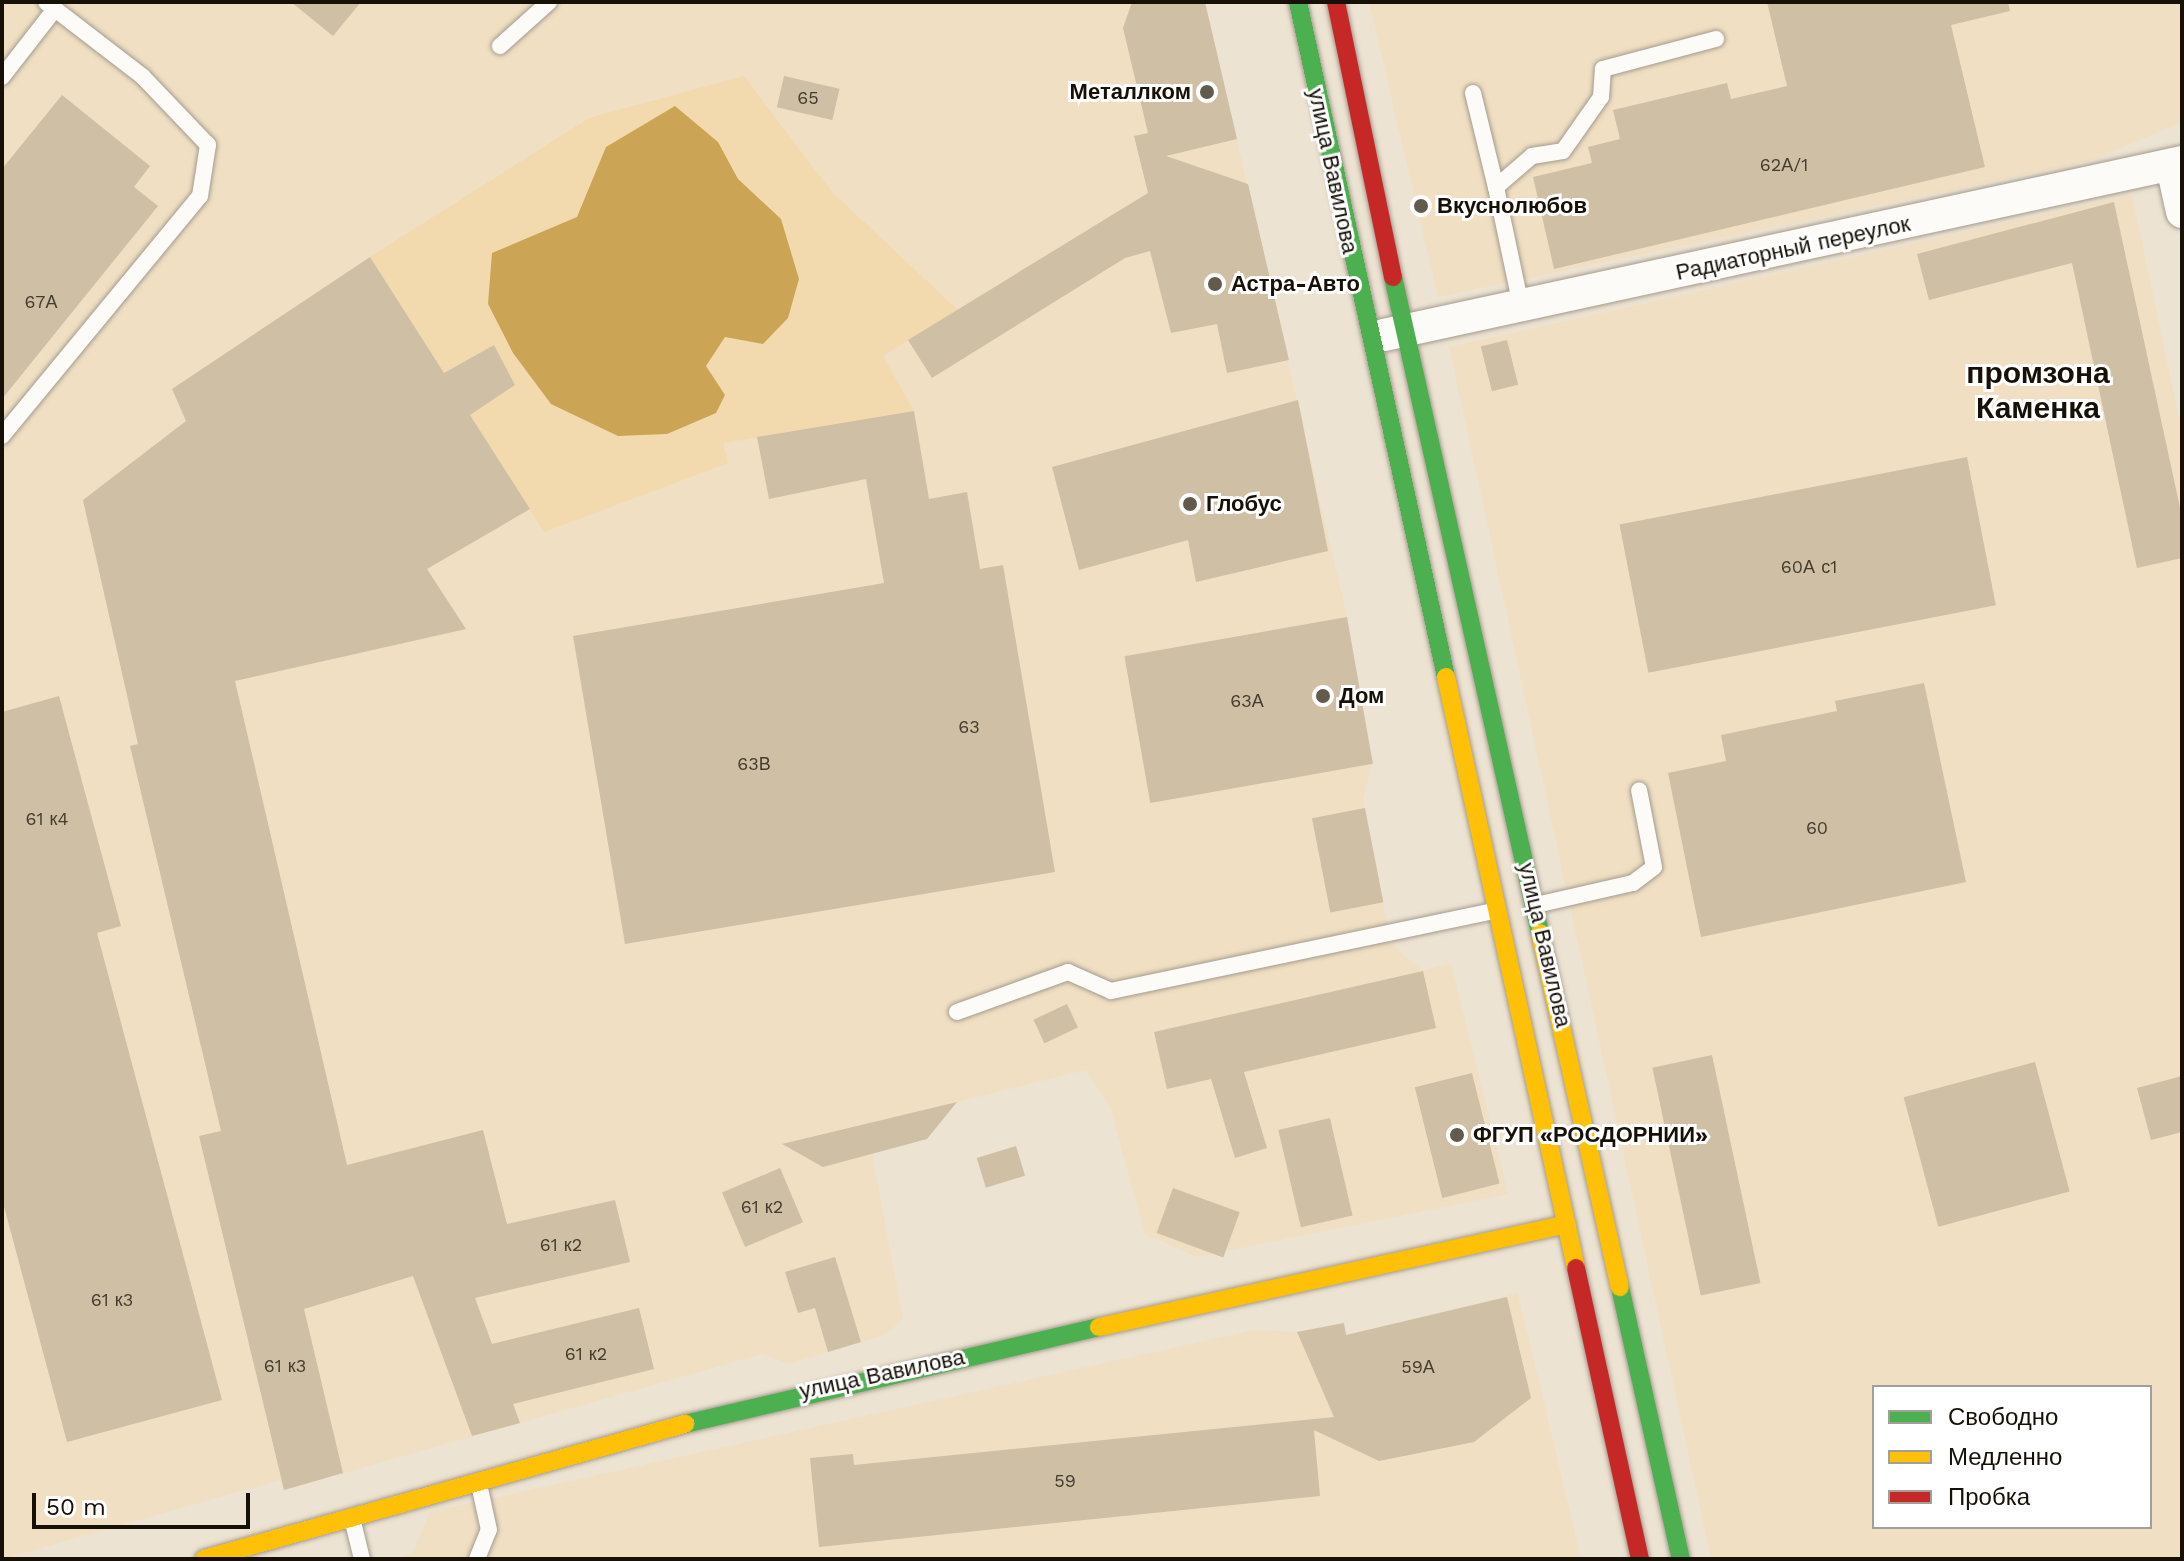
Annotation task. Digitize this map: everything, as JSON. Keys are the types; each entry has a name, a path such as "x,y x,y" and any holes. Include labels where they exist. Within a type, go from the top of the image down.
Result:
{"main road":[{"name":"улица Вавилова","path":"1298,2 1368,339 1640,1559"},
{"name":"улица Вавилова","path":"1336,2 1404,331 1536,905 1681,1559"},
{"name":"улица Вавилова","path":"204,1559 784,1396 1567,1224"}],"street":[{"path":"2177,164 2182,212"},
{"name":"Радиаторный переулок","path":"1404,331 2177,164"},
{"path":"1368,339 1404,331"}],"lane":[{"path":"500,46 549,2"},
{"path":"2,77 50,6 142,76 208,145 200,196 2,436"},
{"path":"1496,187 1532,156 1563,151 1601,97 1603,69 1716,39"},
{"path":"1473,93 1521,306"},
{"path":"1536,905 1633,883 1654,867 1639,790"},
{"path":"957,1012 1068,972 1111,991 1497,911"},
{"path":"477,1559 489,1530 478,1482"},
{"path":"352,1518 362,1559"}],"shaded area":[{"path":"2,2 1205,2 1347,617 1372,764 1363,800 1391,944 1423,971 1451,963 1508,1194 1197,1257 1145,1234 1110,1107 1086,1070 957,1102 927,1139 872,1154 903,1319 885,1335 789,1364 762,1354 284,1490 280,1480 2,1559","holes":["744,76 832,192 957,310 883,356 913,411 722,443 728,462 544,531 471,415 515,385 494,345"]},
{"path":"1369,2 2182,2 2182,122 2089,161 1438,297"},
{"path":"744,76 832,192 958,310 883,356 914,411 723,443 728,463 544,532 470,415 515,385 494,346 444,373 370,257 589,118"},
{"path":"675,106 718,142 738,179 781,219 799,279 788,318 763,344 725,337 706,366 725,395 716,413 667,434 618,436 551,404 513,353 488,304 492,253 577,217 606,147"},
{"path":"2132,195 2182,433 2182,1559 1711,1559 1449,347"},
{"path":"1518,1293 1581,1559 391,1559 412,1554 430,1512 1254,1330 1297,1332 1344,1323 1347,1335"}],"building":[{"path":"291,2 361,2 333,36"},
{"name":"Астра-Авто","path":"1132,2 1205,2 1237,139 1166,156 1248,184 1289,360 1227,373 1217,324 1171,333 1150,251 1125,258 932,378 908,340 1148,193 1134,136 1148,133 1123,28"},
{"path":"1767,2 2008,2 2010,11 1951,25 1985,167 1554,269 1533,177 1592,163 1588,147 1620,139 1613,110 1727,83 1731,99 1787,86"},
{"path":"784,76 840,89 832,120 777,107"},
{"path":"62,95 150,166 134,187 158,206 2,399 2,169"},
{"path":"2114,202 2182,517 2182,558 2137,568 2072,263 1929,300 1917,254"},
{"path":"370,257 444,373 494,345 515,385 470,415 530,509 427,569 466,629 235,681 347,1165 483,1130 507,1224 615,1200 630,1262 475,1298 492,1344 639,1308 654,1369 513,1404 520,1423 472,1436 413,1276 304,1309 343,1473 284,1490 199,1136 221,1131 130,746 138,744 83,500 186,421 172,389"},
{"path":"1507,340 1518,385 1492,391 1481,347"},
{"name":"Глобус","path":"1298,400 1328,551 1196,582 1188,540 1079,570 1052,467"},
{"path":"914,411 929,499 967,492 980,569 1003,565 1055,872 625,944 573,636 884,583 866,479 769,499 757,437"},
{"path":"1967,457 1996,605 1648,673 1620,525"},
{"path":"1347,617 1373,764 1150,803 1124,656"},
{"path":"1924,683 1966,882 1701,937 1668,773 1726,761 1721,735 1837,711 1835,701"},
{"path":"59,696 121,926 97,933 222,1400 67,1442 2,1199 2,712"},
{"path":"1365,808 1383,902 1330,913 1312,818"},
{"path":"1423,971 1436,1028 1244,1072 1267,1148 1235,1158 1211,1079 1167,1089 1154,1032"},
{"path":"1067,1004 1078,1028 1044,1043 1033,1020"},
{"path":"1712,1055 1760,1283 1701,1296 1652,1068"},
{"path":"2035,1062 2070,1191 1938,1227 1904,1097"},
{"name":"ФГУП «РОСДОРНИИ»","path":"1472,1073 1500,1184 1442,1198 1415,1087"},
{"path":"2182,1076 2182,1132 2151,1140 2137,1088"},
{"path":"957,1102 927,1139 823,1167 782,1144"},
{"path":"1330,1118 1352,1215 1301,1227 1278,1130"},
{"path":"1016,1146 1025,1176 986,1188 977,1158"},
{"path":"780,1168 803,1222 745,1247 722,1193"},
{"path":"1173,1188 1240,1212 1223,1257 1157,1233"},
{"path":"835,1257 861,1342 828,1352 815,1308 798,1313 785,1272"},
{"path":"1507,1297 1531,1398 1474,1442 1379,1461 1314,1430 1320,1496 819,1547 810,1458 853,1454 854,1465 1334,1417 1297,1332 1344,1323 1346,1335"}],"traffic: fast":[{"path":"1298,2 1446,677"},
{"path":"1393,277 1540,933"},
{"path":"1620,1287 1681,1559"},
{"path":"685,1424 1099,1327"}],"traffic: slow":[{"path":"1446,677 1576,1268"},
{"path":"1540,933 1620,1287"},
{"path":"1099,1327 1567,1224"},
{"path":"204,1559 685,1424"}],"traffic: jam":[{"path":"1336,2 1393,277"},
{"path":"1576,1268 1640,1559"}],"place":[{"name":"Металлком","path":"1207,92"},
{"name":"Вкуснолюбов","path":"1421,206"},
{"name":"Астра-Авто","path":"1215,284"},
{"name":"Глобус","path":"1190,504"},
{"name":"Дом","path":"1323,696"},
{"name":"ФГУП «РОСДОРНИИ»","path":"1457,1135"}],"district":[{"name":"промзона Каменка","path":"2038,390"}]}
